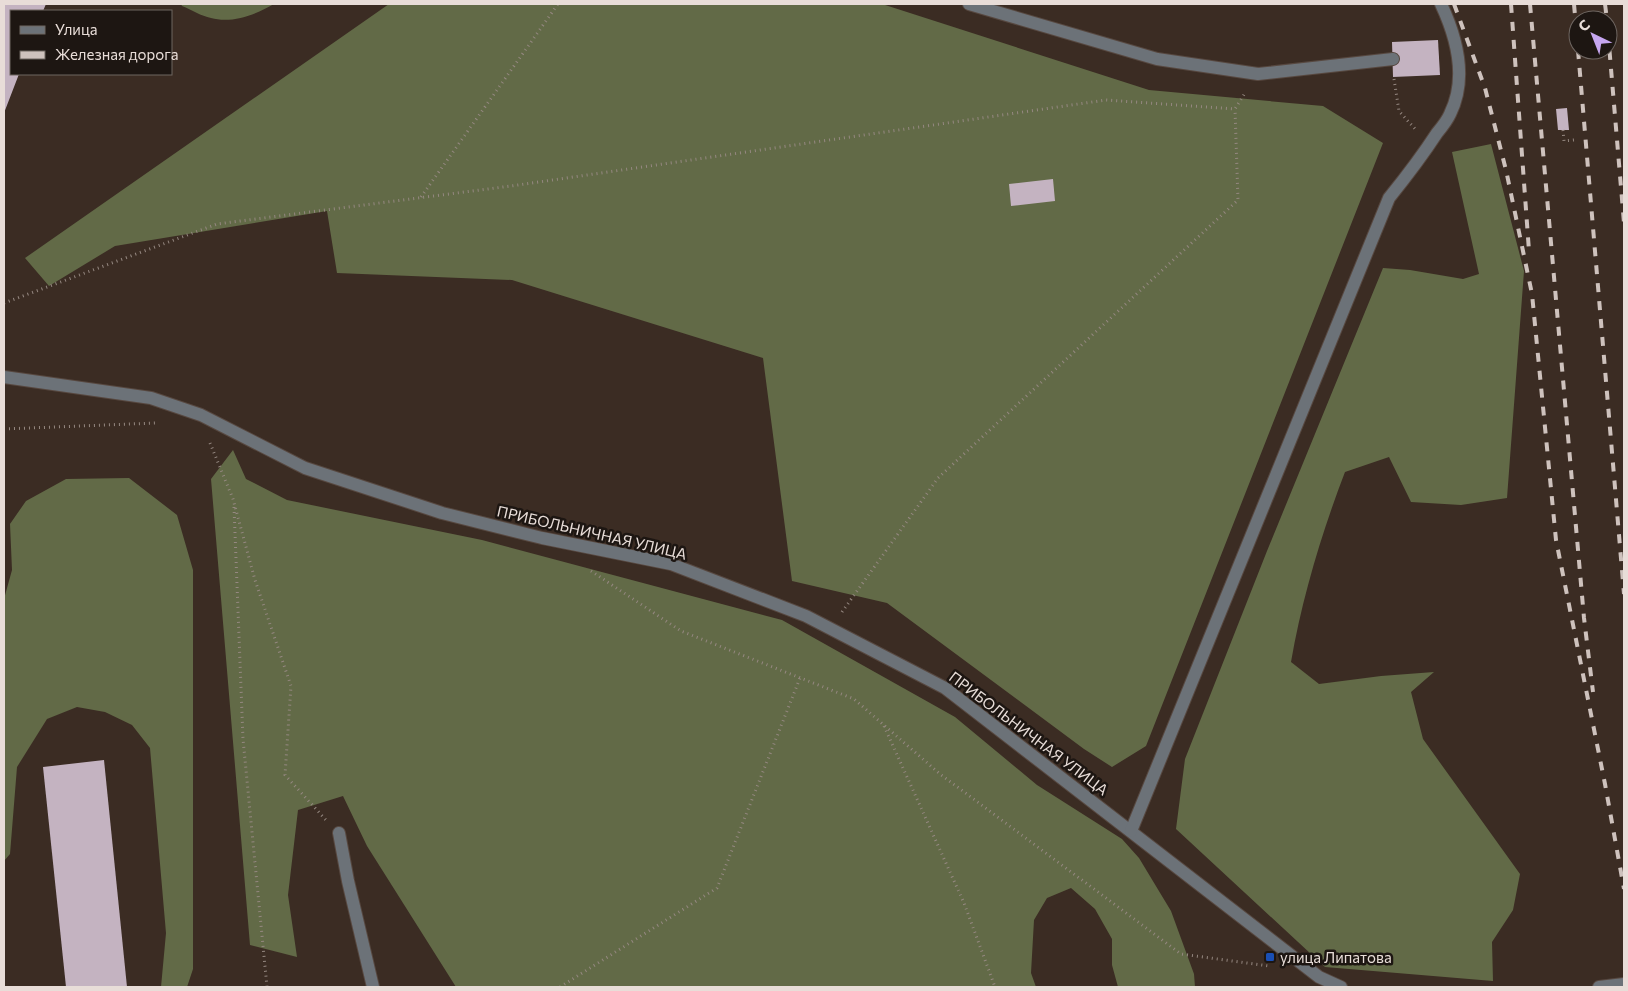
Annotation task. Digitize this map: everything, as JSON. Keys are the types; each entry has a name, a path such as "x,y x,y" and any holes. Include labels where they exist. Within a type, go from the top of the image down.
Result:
{"street":[{"path":"969,4 1157,59 1258,74 1392,59"},
{"path":"1131,831 1389,198 1450,114 1459,84 1460,60 1446,16 1440,4"},
{"name":"ПРИБОЛЬНИЧНАЯ УЛИЦА","path":"4,377 151,398 201,415 305,468 442,513 542,538 671,564 806,616 946,688 1319,977 1341,987"},
{"path":"339,833 348,881 373,987"},
{"path":"1599,987 1624,984"}],"path":[{"path":"420,198 558,4"},
{"path":"1392,59 1398,111 1429,145"},
{"path":"830,629 938,478 1238,200 1235,108 1258,74"},
{"path":"4,302 217,224 530,184 1106,100 1235,108"},
{"path":"1563,130 1564,141 1574,140"},
{"path":"4,429 159,422"},
{"path":"207,436 234,499 255,580 291,686 285,775 339,833"},
{"path":"234,499 243,739 267,987"},
{"path":"583,566 681,631 854,700 940,774 1181,954 1275,967"},
{"path":"560,987 717,888 800,678"},
{"path":"884,725 964,903 995,987"}],"green space":[{"path":"181,4 274,4 244,17 219,20 204,16"},
{"path":"389,4 882,4 1149,90 1323,106 1383,143 1146,746 1112,767 1084,749 887,603 792,581 763,358 512,280 337,273 327,211 115,246 49,286 25,258"},
{"path":"1491,144 1524,271 1507,498 1461,505 1411,502 1389,457 1345,472 1313,566 1291,662 1319,684 1381,676 1434,672 1411,692 1423,739 1520,874 1513,910 1492,942 1493,981 1325,967 1176,829 1185,759 1267,551 1383,268 1410,270 1463,279 1479,274 1452,152"},
{"path":"233,450 246,479 287,500 482,540 782,620 955,717 1037,785 1122,839 1139,858 1171,911 1194,974 1195,987 1118,987 1112,965 1112,939 1095,909 1071,888 1047,898 1034,920 1031,973 1036,987 456,987 367,846 343,796 298,810 288,895 297,957 250,945 211,479"},
{"path":"129,478 177,515 193,570 193,969 187,987 161,987 166,933 150,748 132,725 105,712 77,707 47,719 17,767 10,854 4,861 4,599 12,570 10,524 26,501 66,479"}],"building":[{"path":"4,4 46,4 43,10 10,10 10,75 19,75 4,113"},
{"path":"1438,40 1440,75 1393,77 1392,42"},
{"path":"1567,108 1569,130 1558,130 1556,109"},
{"path":"1053,179 1055,201 1011,206 1009,184"},
{"path":"104,760 127,987 66,987 43,767"}],"railway":[{"path":"1454,4 1485,88 1506,170 1532,294 1556,540 1624,889"},
{"path":"1511,4 1529,251"},
{"path":"1530,4 1584,618 1593,692"},
{"path":"1574,4 1575,10"},
{"path":"1605,4 1606,10"},
{"path":"1579,60 1624,594"},
{"path":"1610,60 1624,223"}],"place":[{"name":"улица Липатова","path":"1270,957"}]}
